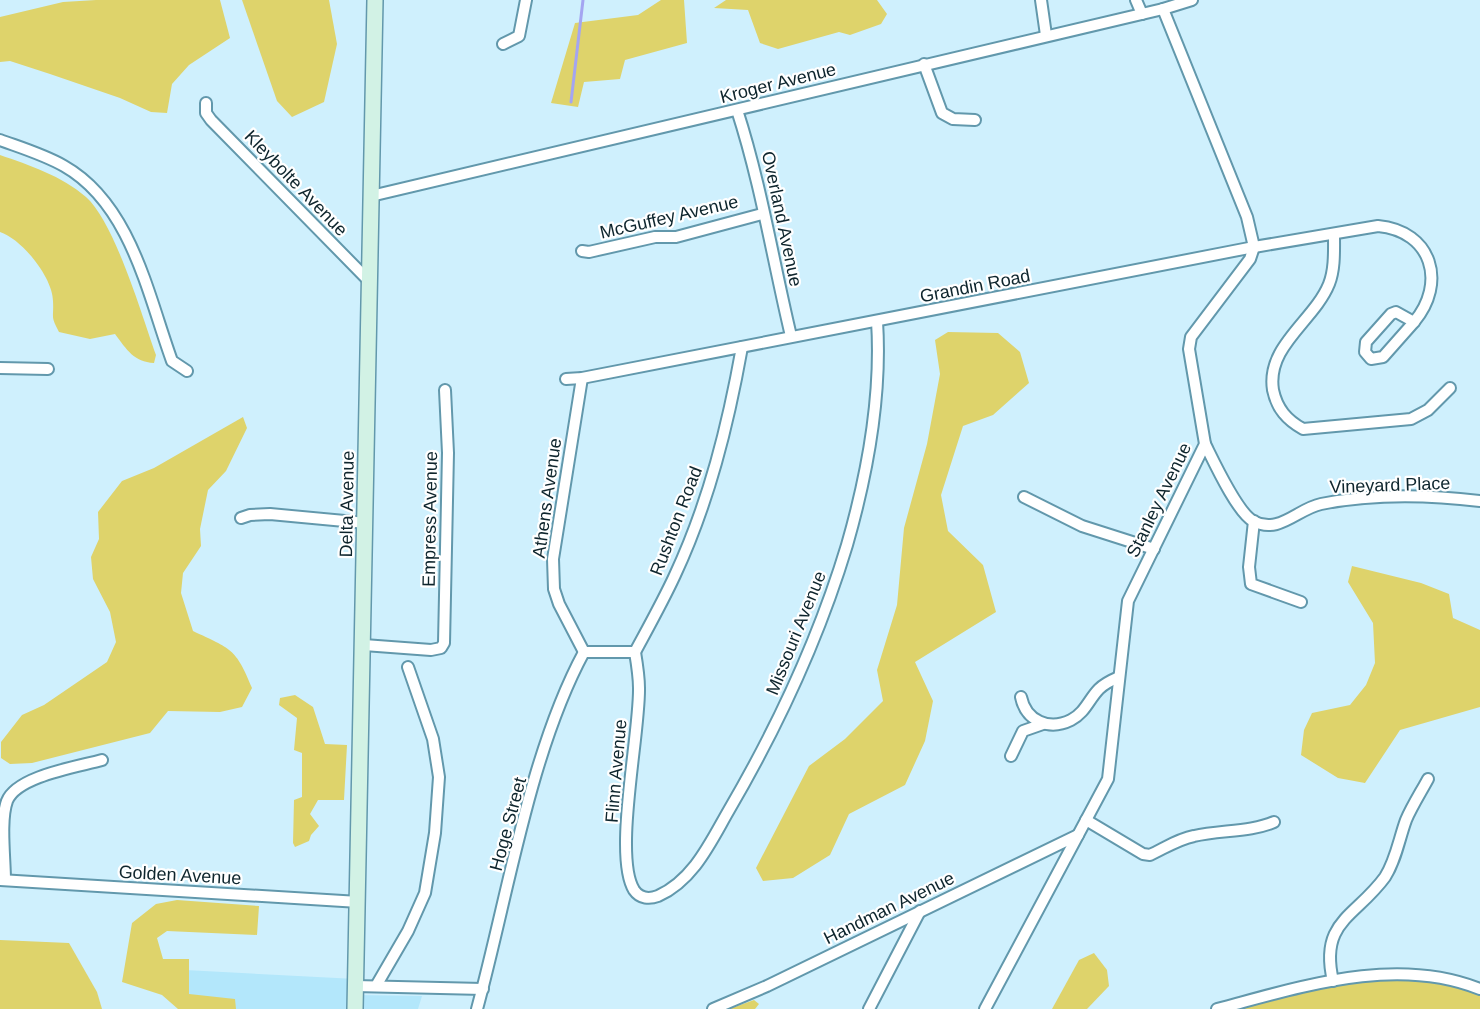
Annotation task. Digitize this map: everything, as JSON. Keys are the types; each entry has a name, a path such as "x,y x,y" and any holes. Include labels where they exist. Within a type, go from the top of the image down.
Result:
{"main road":[{"name":"Delta Avenue","path":"355,1009 359,902 375,0"}],"street":[{"path":"503,44 519,36 526,0"},
{"path":"1041,0 1046,35"},
{"path":"1136,0 1142,14"},
{"name":"Kroger Avenue","path":"371,196 543,153 737,110 1142,14 1192,0"},
{"path":"1162,9 1247,218 1254,247"},
{"path":"924,64 942,113 953,118 975,120"},
{"name":"Kleybolte Avenue","path":"206,104 206,113 211,120 370,282"},
{"name":"Overland Avenue","path":"737,110 752,156 762,214 790,336"},
{"path":"0,140 66,167 89,186 110,209 129,244 172,361 188,371"},
{"name":"McGuffey Avenue","path":"582,250 589,252 655,237 676,237 762,214"},
{"name":"Grandin Road","path":"566,379 582,378 1254,247 1378,226 1390,227 1417,242 1430,264 1433,276 1430,297 1426,308 1414,322"},
{"path":"1334,234 1335,252 1329,284 1281,351 1273,370 1275,398 1285,416 1303,429 1411,419 1428,410 1450,388"},
{"name":"Stanley Avenue","path":"985,1009 1108,779 1128,601 1205,444 1189,348 1191,337 1250,259 1254,247"},
{"path":"1399,312 1414,322 1383,357 1374,360 1366,355 1366,342 1391,314 1399,312"},
{"name":"Missouri Avenue","path":"636,893 646,898 663,893 683,879 700,860 772,730 817,633 847,543 866,467 876,403 877,321"},
{"name":"Rushton Road","path":"635,652 675,574 708,490 728,422 742,347"},
{"path":"0,368 48,369"},
{"name":"Athens Avenue","path":"582,378 553,559 554,589 559,604 584,652"},
{"name":"Empress Avenue","path":"364,645 431,650 441,648 445,637 448,453 445,390"},
{"path":"1205,444 1227,488 1254,521 1250,567 1251,584 1301,602"},
{"path":"1024,497 1082,526 1154,549"},
{"name":"Vineyard Place","path":"1254,521 1267,526 1282,523 1318,504 1358,500 1480,501"},
{"path":"241,518 270,514 366,522"},
{"path":"584,652 635,652"},
{"name":"Hoge Street","path":"477,1009 530,800 560,706 584,652"},
{"name":"Flinn Avenue","path":"635,652 639,687 628,811 627,859 631,884 636,893"},
{"path":"376,986 383,979 422,901 429,877 435,833 439,777 433,739 408,667"},
{"path":"1011,756 1023,731 1043,724 1056,724 1071,720 1082,712 1104,685 1119,677"},
{"path":"1021,697 1026,711 1043,724"},
{"path":"2,880 5,809 11,793 29,781 102,760"},
{"path":"1333,981 1328,962 1329,949 1335,934 1344,919 1385,876 1407,819 1428,779"},
{"path":"1086,820 1143,854 1150,855 1191,836 1238,828 1259,828 1274,822"},
{"name":"Handman Avenue","path":"719,1008 1078,835"},
{"name":"Golden Avenue","path":"2,880 359,902"},
{"path":"869,1009 920,911"},
{"path":"1217,1009 1368,973 1396,973 1444,979 1480,989"},
{"path":"355,986 483,988"}],"shaded area":[{"path":"220,0 230,38 189,65 172,84 167,113 151,112 120,98 10,61 0,62 0,17 63,2"},
{"path":"242,0 329,0 337,44 324,102 292,117 277,101"},
{"path":"661,0 684,0 687,43 625,60 620,79 584,82 578,107 551,103 575,23 638,15"},
{"path":"726,0 877,0 887,14 881,24 850,35 839,32 778,49 760,43 748,10 714,8"},
{"path":"0,155 67,183 86,197 97,210 127,271 156,355 154,363 136,358 115,334 90,339 59,332 53,319 52,292 42,271 35,260 18,243 0,232"},
{"path":"948,332 998,333 1020,352 1029,383 993,415 963,426 941,495 948,531 983,565 996,612 915,662 933,701 925,741 905,785 849,814 830,855 793,878 763,881 756,868 809,766 845,739 883,701 877,670 897,605 904,528 927,444 940,374 935,340"},
{"path":"243,417 247,428 226,471 208,490 200,529 201,546 183,573 181,593 193,631 224,646 231,651 241,665 252,688 242,707 220,712 168,711 150,733 32,763 10,764 1,758 1,742 22,715 44,705 107,662 116,642 110,612 93,579 91,557 99,539 98,512 122,481 154,468"},
{"path":"1352,566 1421,583 1449,594 1453,618 1480,630 1480,707 1400,730 1365,783 1338,778 1301,755 1304,730 1312,713 1350,705 1366,685 1375,663 1373,623 1348,582"},
{"path":"295,695 313,707 325,744 347,745 344,800 318,800 310,814 319,826 309,841 295,847 293,843 294,800 302,797 302,753 294,750 297,718 279,705 280,698"},
{"path":"177,900 259,906 257,935 167,931 157,938 163,959 189,959 189,994 235,999 236,1009 178,1009 162,995 122,982 132,923 156,904"},
{"path":"0,940 69,943 97,992 102,1009 0,1009"},
{"path":"1094,953 1107,970 1109,986 1087,1009 1052,1009 1079,960"},
{"path":"185,970 356,979 355,995 422,996 418,1009 185,1009"},
{"path":"1368,973 1480,989 1480,1009 1217,1009"},
{"path":"754,1000 759,1004 755,1009 729,1009"}],"waterway":[{"path":"571,102 583,0"}]}
